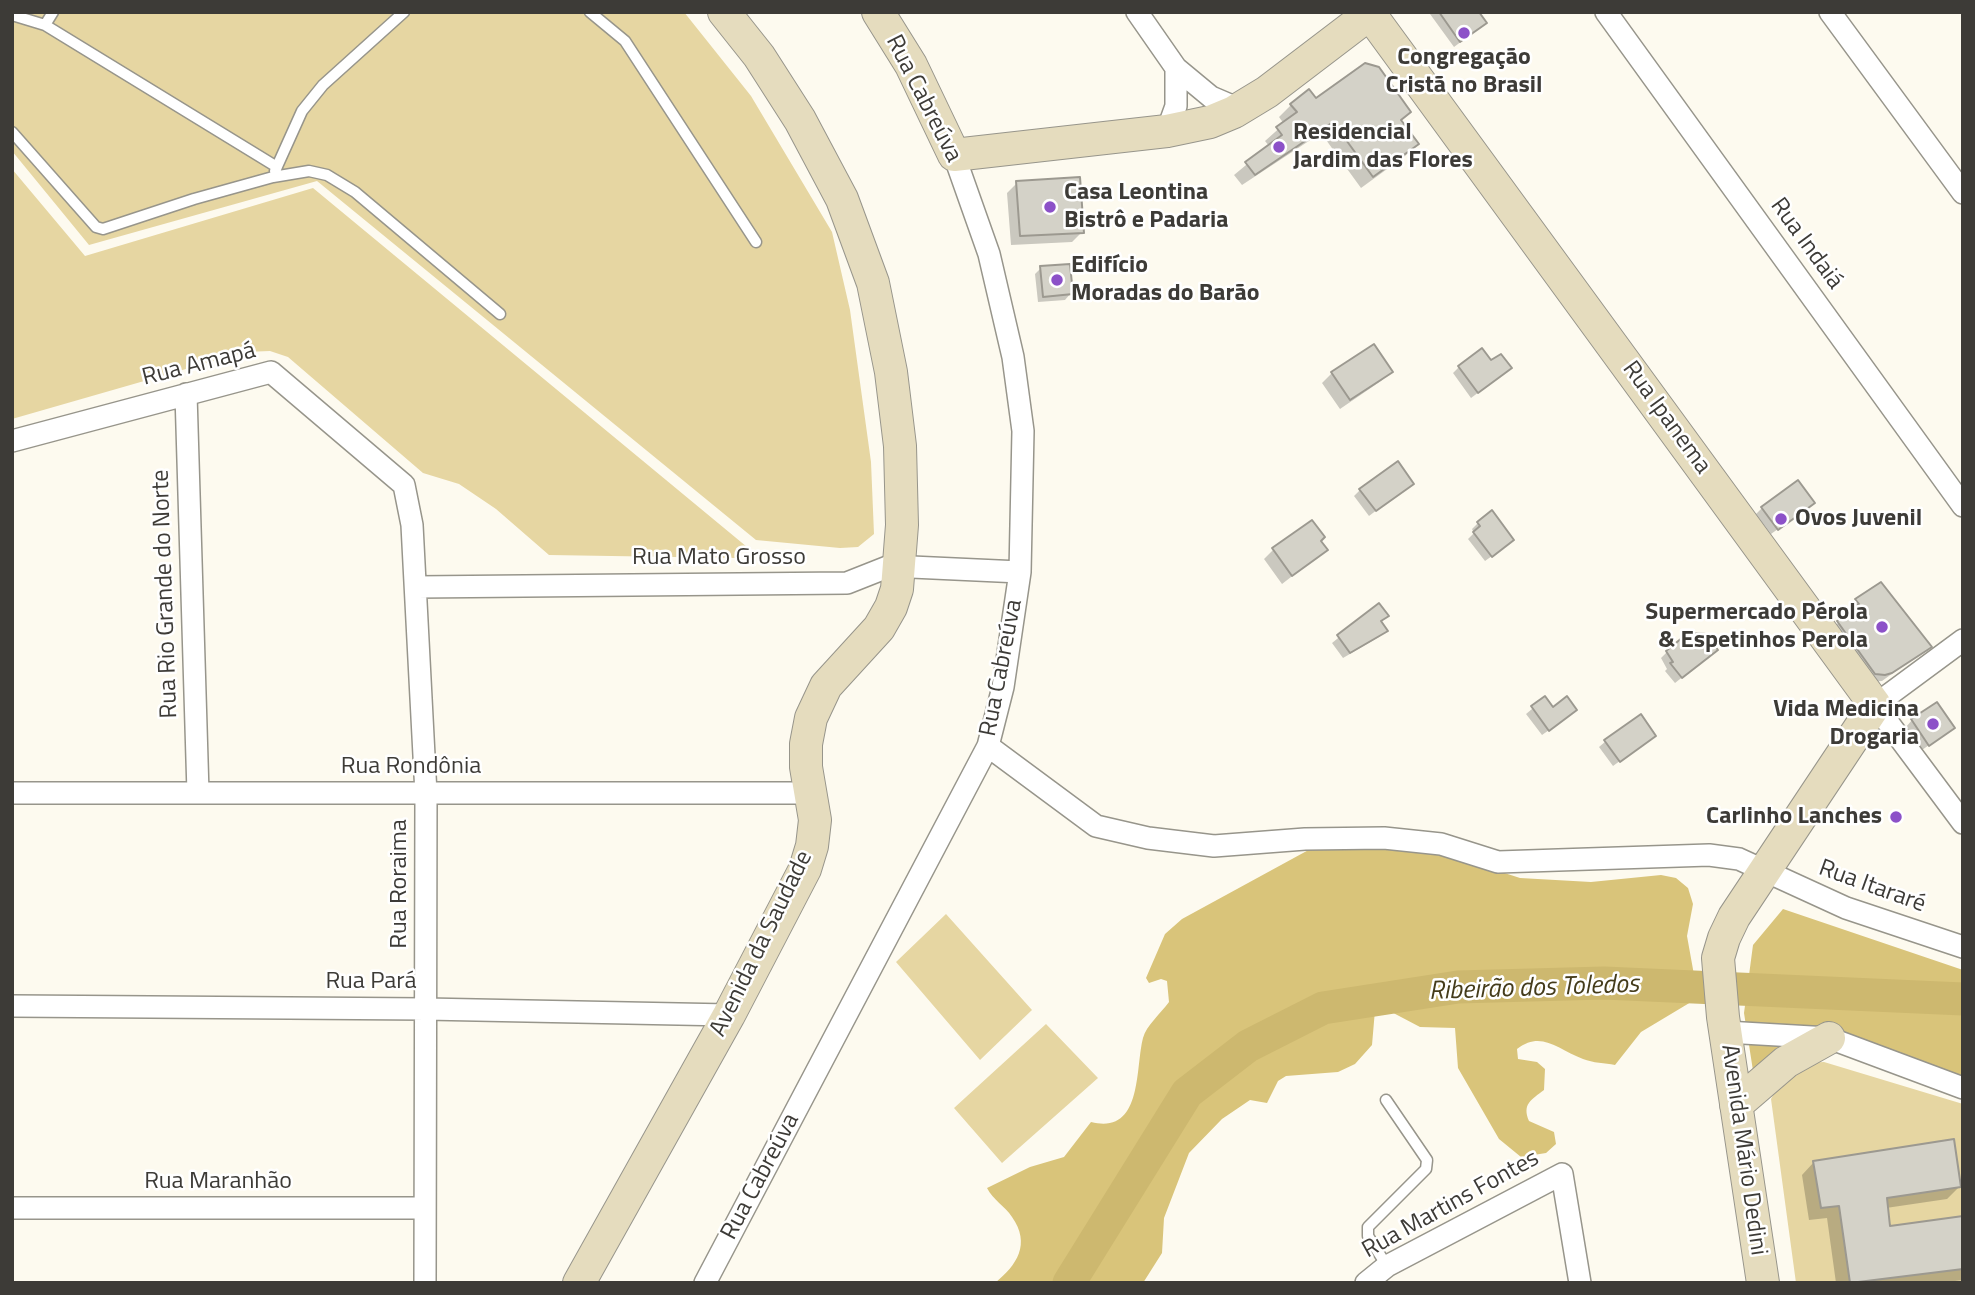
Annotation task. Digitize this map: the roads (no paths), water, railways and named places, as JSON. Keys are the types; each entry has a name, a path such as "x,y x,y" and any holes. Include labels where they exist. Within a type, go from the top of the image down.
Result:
{"street":[{"name":"Avenida da Saudade","path":"579,1283 729,1015 804,869 812,846 815,820 809,793 806,744 811,718 826,686 879,628 897,589 902,525 900,446 891,372 873,282 842,199 800,120 759,56 724,12"},
{"name":"Rua Cabreúva","path":"705,1283 988,746 1003,687 1020,572 1023,431 1013,357 989,254 954,155 911,65 878,12"},
{"path":"1137,12 1176,68 1211,97 1239,109"},
{"name":"Rua Indaiá","path":"1606,12 1963,506"},
{"path":"1830,12 1963,193"},
{"path":"954,155 1167,131 1210,121 1239,109 1267,92 1371,13"},
{"name":"Rua Ipanema","path":"1371,13 1963,823"},
{"path":"1167,131 1176,106 1176,68"},
{"name":"Rua Amapá","path":"12,441 271,372 404,485"},
{"name":"Rua Rio Grande do Norte","path":"186,394 198,793"},
{"name":"Rua Roraima","path":"404,485 412,525 426,794 425,1283"},
{"name":"Rua Mato Grosso","path":"416,587 847,583 890,566 1020,572"},
{"path":"1766,870 1875,705 1963,640"},
{"name":"Rua Itararé","path":"988,746 1096,826 1148,838 1214,846 1306,839 1384,838 1441,844 1498,862 1709,855 1739,859 1846,908 1963,947"},
{"name":"Rua Rondônia","path":"12,793 809,793"},
{"name":"Avenida Mário Dedini","path":"1763,1283 1736,1105 1718,958 1734,917 1766,870"},
{"name":"Rua Pará","path":"12,1006 426,1009 729,1015"},
{"path":"1725,1024 1829,1038 1963,1088"},
{"path":"1736,1105 1786,1062 1829,1038"},
{"name":"Rua Martins Fontes","path":"1366,1283 1387,1266 1562,1174 1580,1283"},
{"name":"Rua Maranhão","path":"12,1208 425,1208"}],"lane":[{"path":"45,25 53,12"},
{"path":"275,172 302,111 323,85 404,12"},
{"path":"590,12 625,41 756,242"},
{"path":"12,15 45,25 275,172"},
{"path":"12,132 96,227 103,229 275,172 309,171 327,175 355,192 500,314"},
{"path":"1386,1100 1427,1160 1426,1169 1368,1227 1368,1236 1387,1266"}],"waterway":[{"name":"Ribeirão dos Toledos","path":"1069,1283 1187,1093 1248,1046 1323,1008 1458,987 1604,983 1963,999"}],"place":[{"name":"Congregação Cristã no Brasil","path":"1464,33"},
{"name":"Residencial Jardim das Flores","path":"1279,147"},
{"name":"Casa Leontina Bistrô e Padaria","path":"1050,207"},
{"name":"Edifício Moradas do Barão","path":"1057,280"},
{"name":"Ovos Juvenil","path":"1781,519"},
{"name":"Supermercado Pérola & Espetinhos Perola","path":"1882,627"},
{"name":"Vida Medicina Drogaria","path":"1933,724"},
{"name":"Carlinho Lanches","path":"1896,817"}]}
